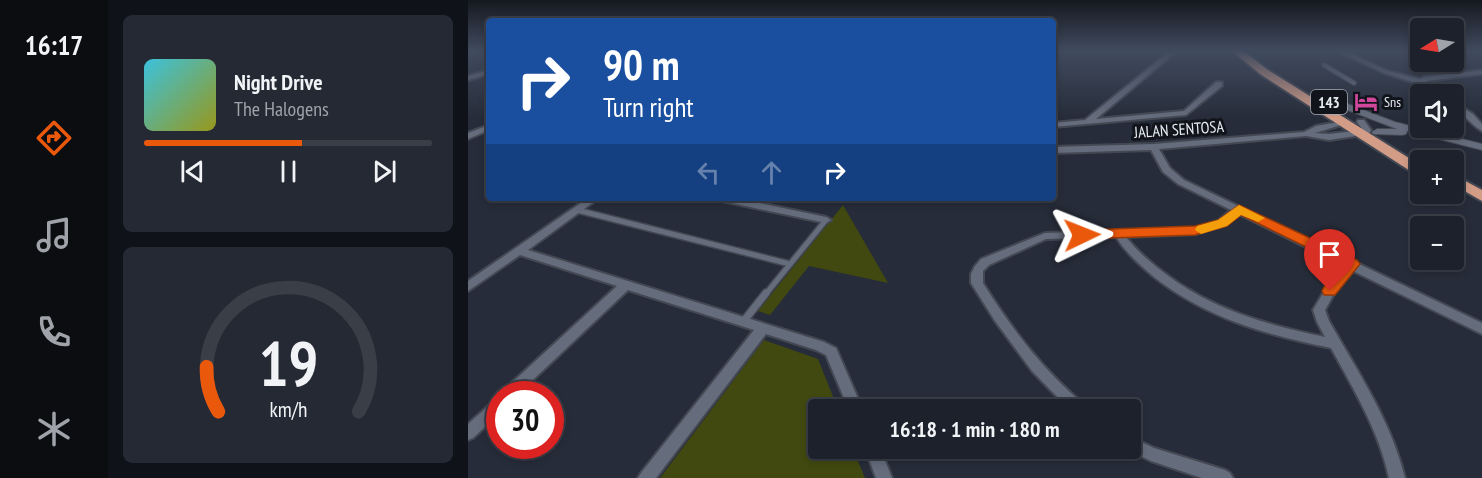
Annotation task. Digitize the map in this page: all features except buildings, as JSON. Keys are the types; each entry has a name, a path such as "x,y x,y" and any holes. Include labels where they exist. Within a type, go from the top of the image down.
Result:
{"highway":[{"name":"143","path":"1266,73 1344,123 1377,132 1410,152"},
{"name":"143","path":"1286,73 1410,164"},
{"path":"1464,185 1482,196"},
{"path":"1464,197 1482,209"}],"street":[{"path":"468,78 484,73"},
{"path":"1087,122 1147,73"},
{"path":"1391,73 1425,84"},
{"path":"1422,82 1429,77 1468,73"},
{"path":"1056,125 1186,113 1219,84"},
{"path":"1319,96 1371,117 1410,129"},
{"path":"1464,112 1482,129"},
{"name":"JALAN SENTOSA","path":"1306,134 1319,128 1344,123"},
{"path":"468,136 486,128"},
{"name":"JALAN SENTOSA","path":"1056,150 1154,147 1306,134 1329,137 1361,128"},
{"path":"1377,132 1410,133"},
{"path":"1443,138 1482,147"},
{"path":"1154,147 1172,176 1482,329"},
{"path":"468,287 590,201"},
{"path":"736,201 826,220"},
{"path":"1067,399 1035,368 986,297 975,276 985,262 1045,236 1195,231 1222,223 1239,209"},
{"path":"1119,233 1141,260 1162,278 1181,292 1217,312 1244,324 1274,333 1335,344"},
{"path":"519,251 763,328 831,352 851,399"},
{"path":"1352,264 1330,291 1319,310 1372,413 1395,465 1396,478"},
{"path":"523,381 626,285"},
{"path":"646,478 763,328"},
{"path":"468,433 486,417"},
{"path":"1141,449 1225,478"},
{"path":"876,459 884,478"}],"lane":[{"path":"1338,73 1354,83"},
{"path":"577,210 790,264"},
{"path":"742,322 826,220"}],"green space":[{"path":"843,205 888,283 809,266 770,315 758,311"},
{"path":"764,340 818,359 834,399 808,399 808,459 857,459 865,478 660,478"}],"slow traffic":[{"path":"1201,230 1222,223 1239,209 1258,218"}],"place":[{"name":"Sns","path":"1366,102"}],"route":[{"path":"1082,235 1195,231 1222,223 1239,209 1352,264 1330,291"}]}
